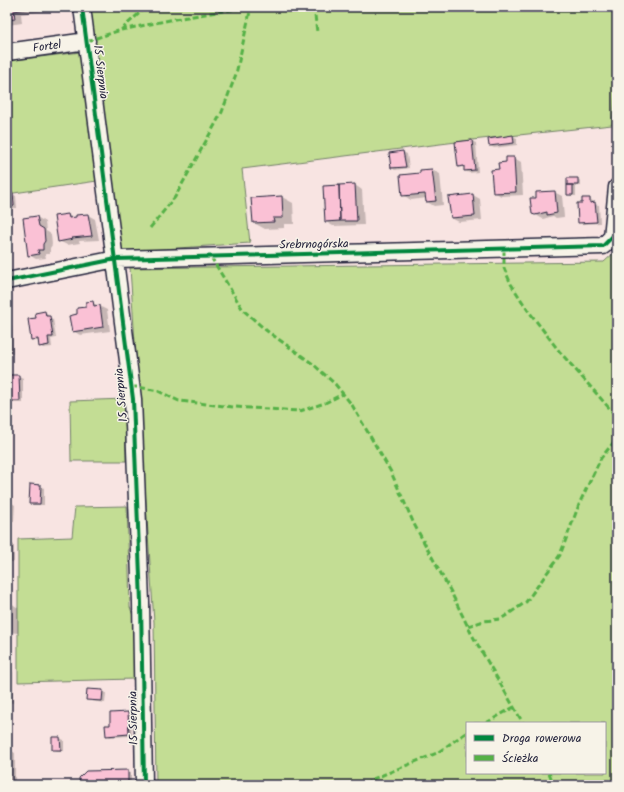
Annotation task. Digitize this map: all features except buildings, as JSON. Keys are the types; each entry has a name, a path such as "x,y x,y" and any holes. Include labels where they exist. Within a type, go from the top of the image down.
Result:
{"street":[{"name":"15 Sierpnia","path":"82,7 116,259 133,399 141,602 144,785"},
{"name":"Fortel","path":"7,52 87,41"},
{"path":"614,235 617,187"},
{"name":"Srebrnogórska","path":"7,281 116,259 603,246 614,235"}],"green space":[{"path":"89,7 617,7 617,85 612,125 472,140 242,169 250,243 120,252"},
{"path":"81,52 97,181 7,194 7,61"},
{"path":"617,250 617,785 156,785 154,622 130,268 604,262"},
{"path":"125,399 126,461 71,461 70,401"},
{"path":"127,506 130,607 134,619 134,679 18,682 18,539 72,537 75,507"}],"marked path":[{"path":"87,41 121,30 146,7"},
{"path":"121,30 175,19 248,7"},
{"path":"150,228 175,197 222,112 236,74 251,7"},
{"path":"314,7 317,32"},
{"path":"504,249 504,268 511,284 527,309 559,351 617,417"},
{"path":"211,257 243,310 267,331 313,364 335,384 352,405 391,472 414,524 451,592 471,633 522,722"},
{"path":"131,387 158,391 179,401 234,407 300,411 325,403 343,394"},
{"path":"468,626 484,621 501,619 526,602 560,555 580,502 601,458 617,438"},
{"path":"488,722 514,707"},
{"path":"365,785 373,779 437,753 466,733"},
{"path":"549,774 554,785"}],"cycle path":[{"path":"82,7 133,399 141,602 144,785"},
{"path":"7,281 116,259 603,246 617,232"}]}
